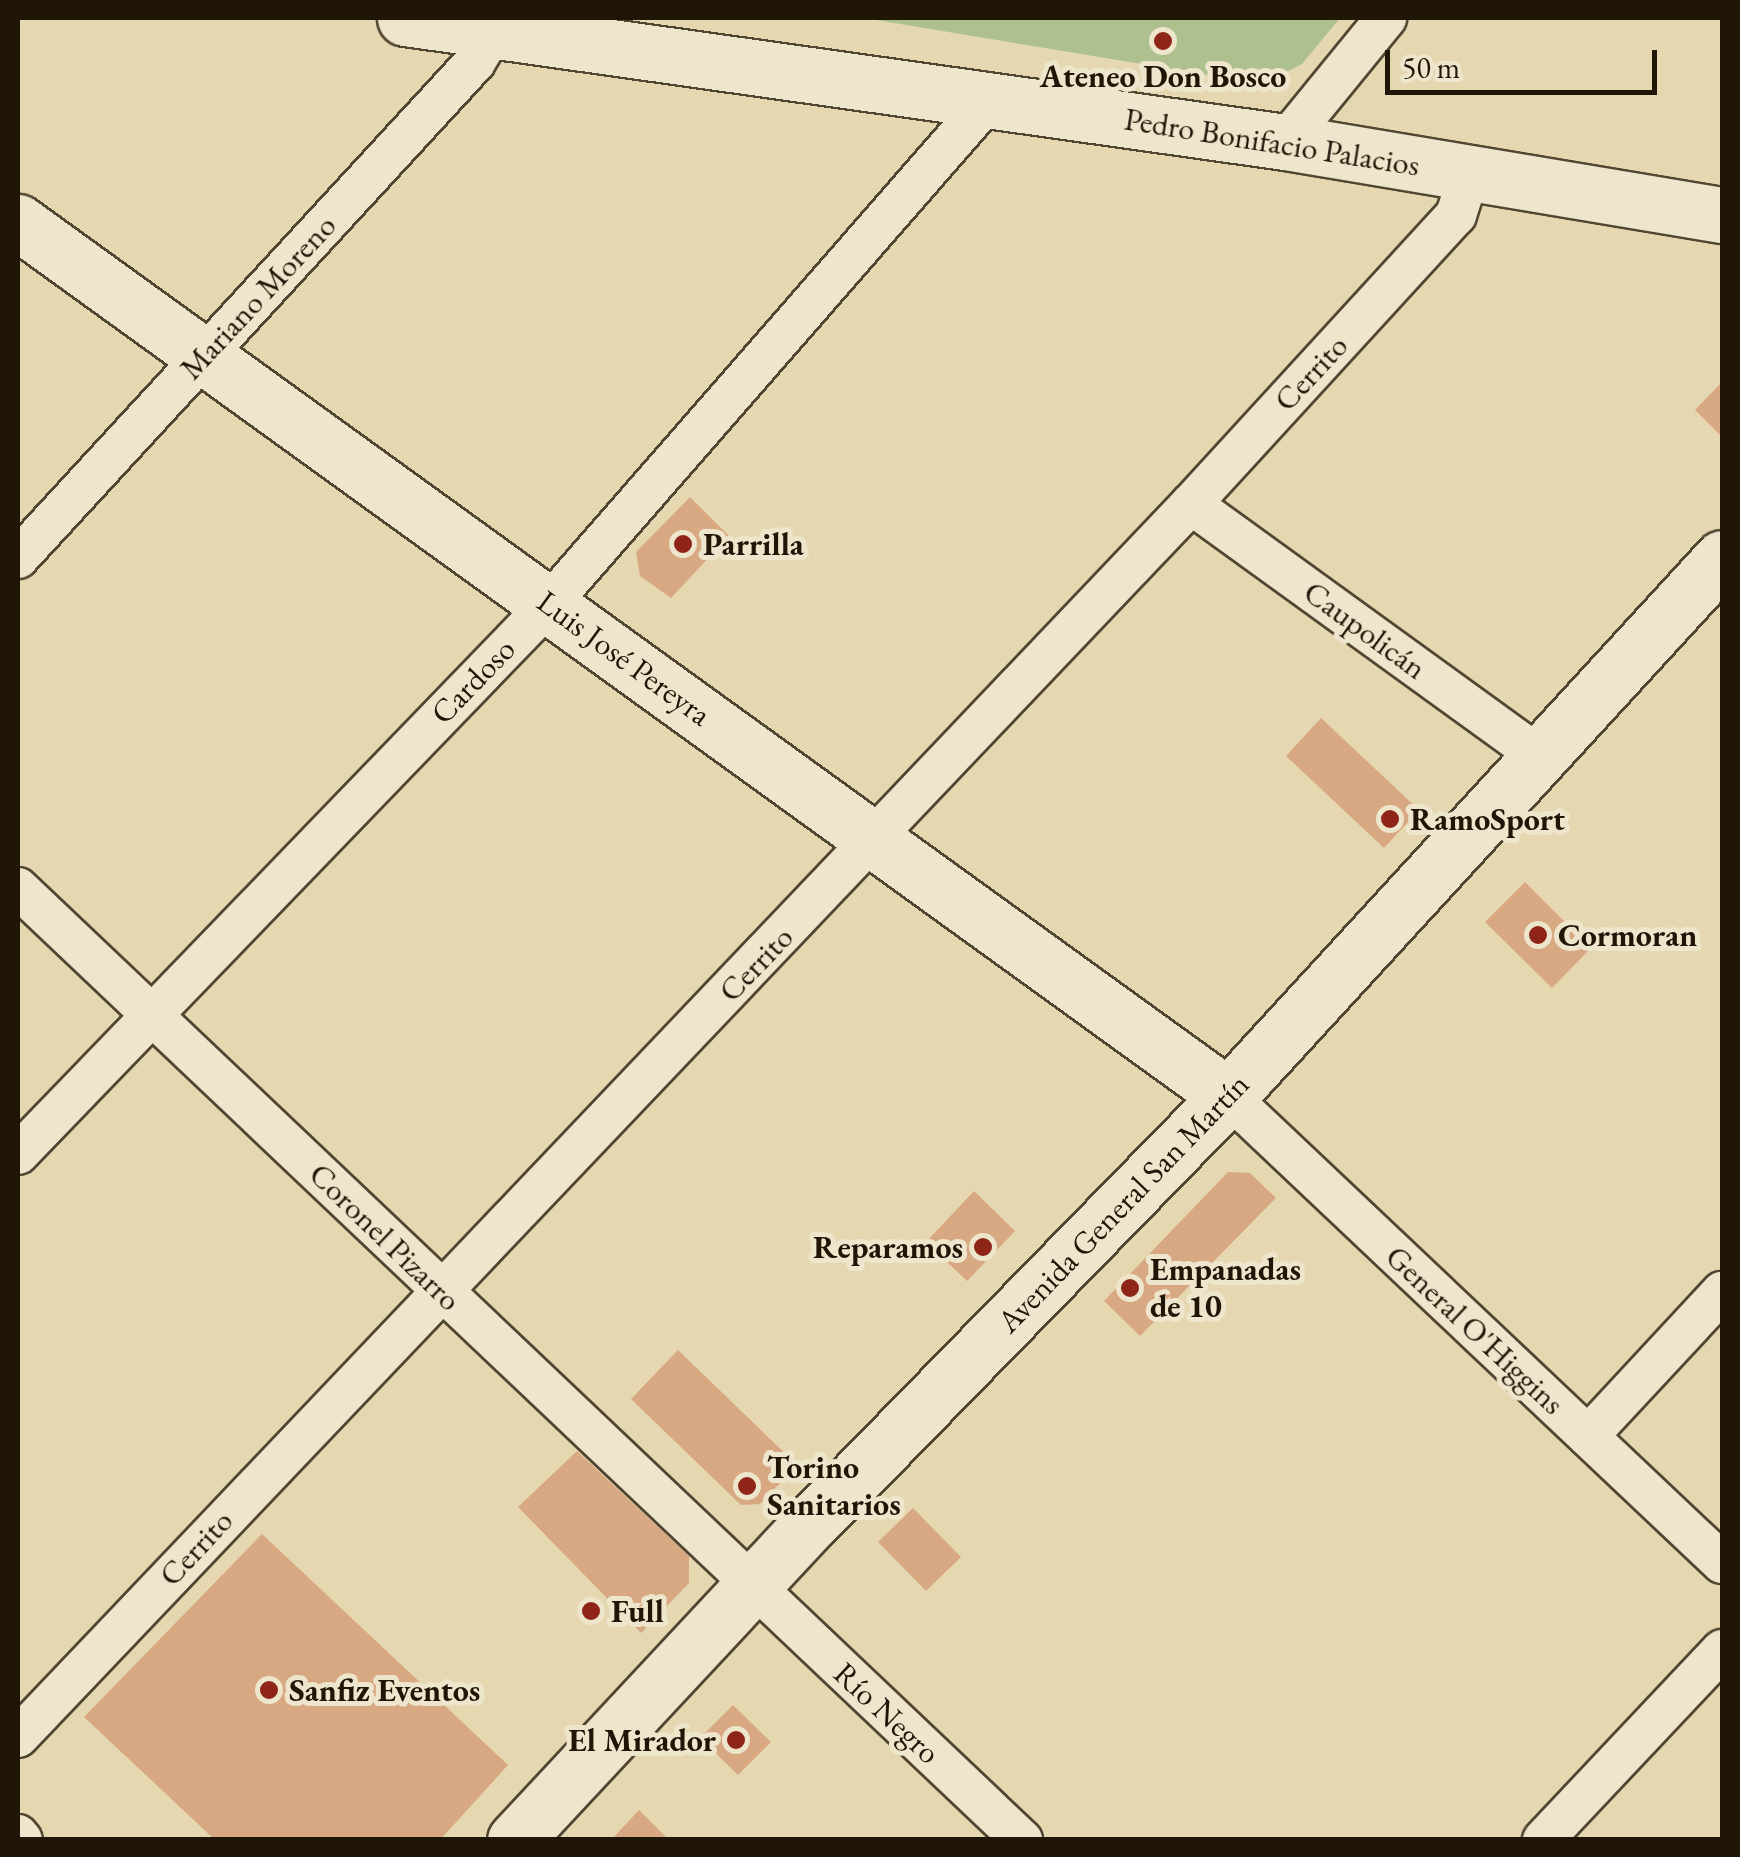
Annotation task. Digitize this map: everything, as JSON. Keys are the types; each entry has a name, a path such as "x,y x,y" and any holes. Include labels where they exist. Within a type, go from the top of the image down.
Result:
{"street":[{"name":"Pedro Bonifacio Palacios","path":"405,18 1285,142 1722,215"},
{"path":"1285,142 1386,18"},
{"name":"Mariano Moreno","path":"18,558 474,62 493,32"},
{"name":"Cardoso","path":"18,1154 549,604 988,100"},
{"name":"Cerrito","path":"18,1737 440,1290 876,841 1191,504 1456,215 1470,172"},
{"name":"Luis José Pereyra","path":"18,222 1228,1096"},
{"name":"Caupolicán","path":"1191,504 1539,756"},
{"name":"Avenida General San Martín","path":"515,1840 752,1586 1228,1096 1722,558"},
{"name":"Coronel Pizarro","path":"18,888 752,1586"},
{"name":"General O'Higgins","path":"1228,1096 1722,1563"},
{"path":"1588,1436 1722,1292"},
{"name":"Río Negro","path":"752,1586 1022,1840"},
{"path":"1543,1840 1722,1650"}],"green space":[{"name":"Ateneo Don Bosco","path":"864,18 1340,18 1302,64 1263,84"}],"building":[{"path":"1722,382 1722,437 1695,410"},
{"name":"Parrilla","path":"690,497 729,536 671,598 640,576 636,552"},
{"path":"1321,718 1419,810 1384,848 1286,756"},
{"name":"Cormoran","path":"1525,882 1591,948 1552,988 1485,922"},
{"path":"1228,1172 1250,1173 1276,1198 1140,1336 1104,1301"},
{"path":"974,1191 1015,1231 967,1281 926,1242"},
{"path":"678,1350 797,1465 760,1504 741,1505 631,1399"},
{"path":"577,1451 689,1556 689,1583 641,1633 518,1507"},
{"path":"913,1508 961,1557 926,1591 878,1542"},
{"name":"Sanfiz Eventos","path":"262,1534 508,1765 440,1840 215,1840 84,1717"},
{"name":"El Mirador","path":"733,1705 771,1742 738,1775 700,1738"},
{"path":"639,1810 669,1840 611,1840"}],"place":[{"name":"Ateneo Don Bosco","path":"1163,41"},
{"name":"Parrilla","path":"683,544"},
{"name":"RamoSport","path":"1390,819"},
{"name":"Cormoran","path":"1538,935"},
{"name":"Reparamos","path":"983,1247"},
{"name":"Empanadas de 10","path":"1130,1288"},
{"name":"Torino Sanitarios","path":"747,1486"},
{"name":"Full","path":"591,1611"},
{"name":"Sanfiz Eventos","path":"269,1690"},
{"name":"El Mirador","path":"736,1740"}]}
